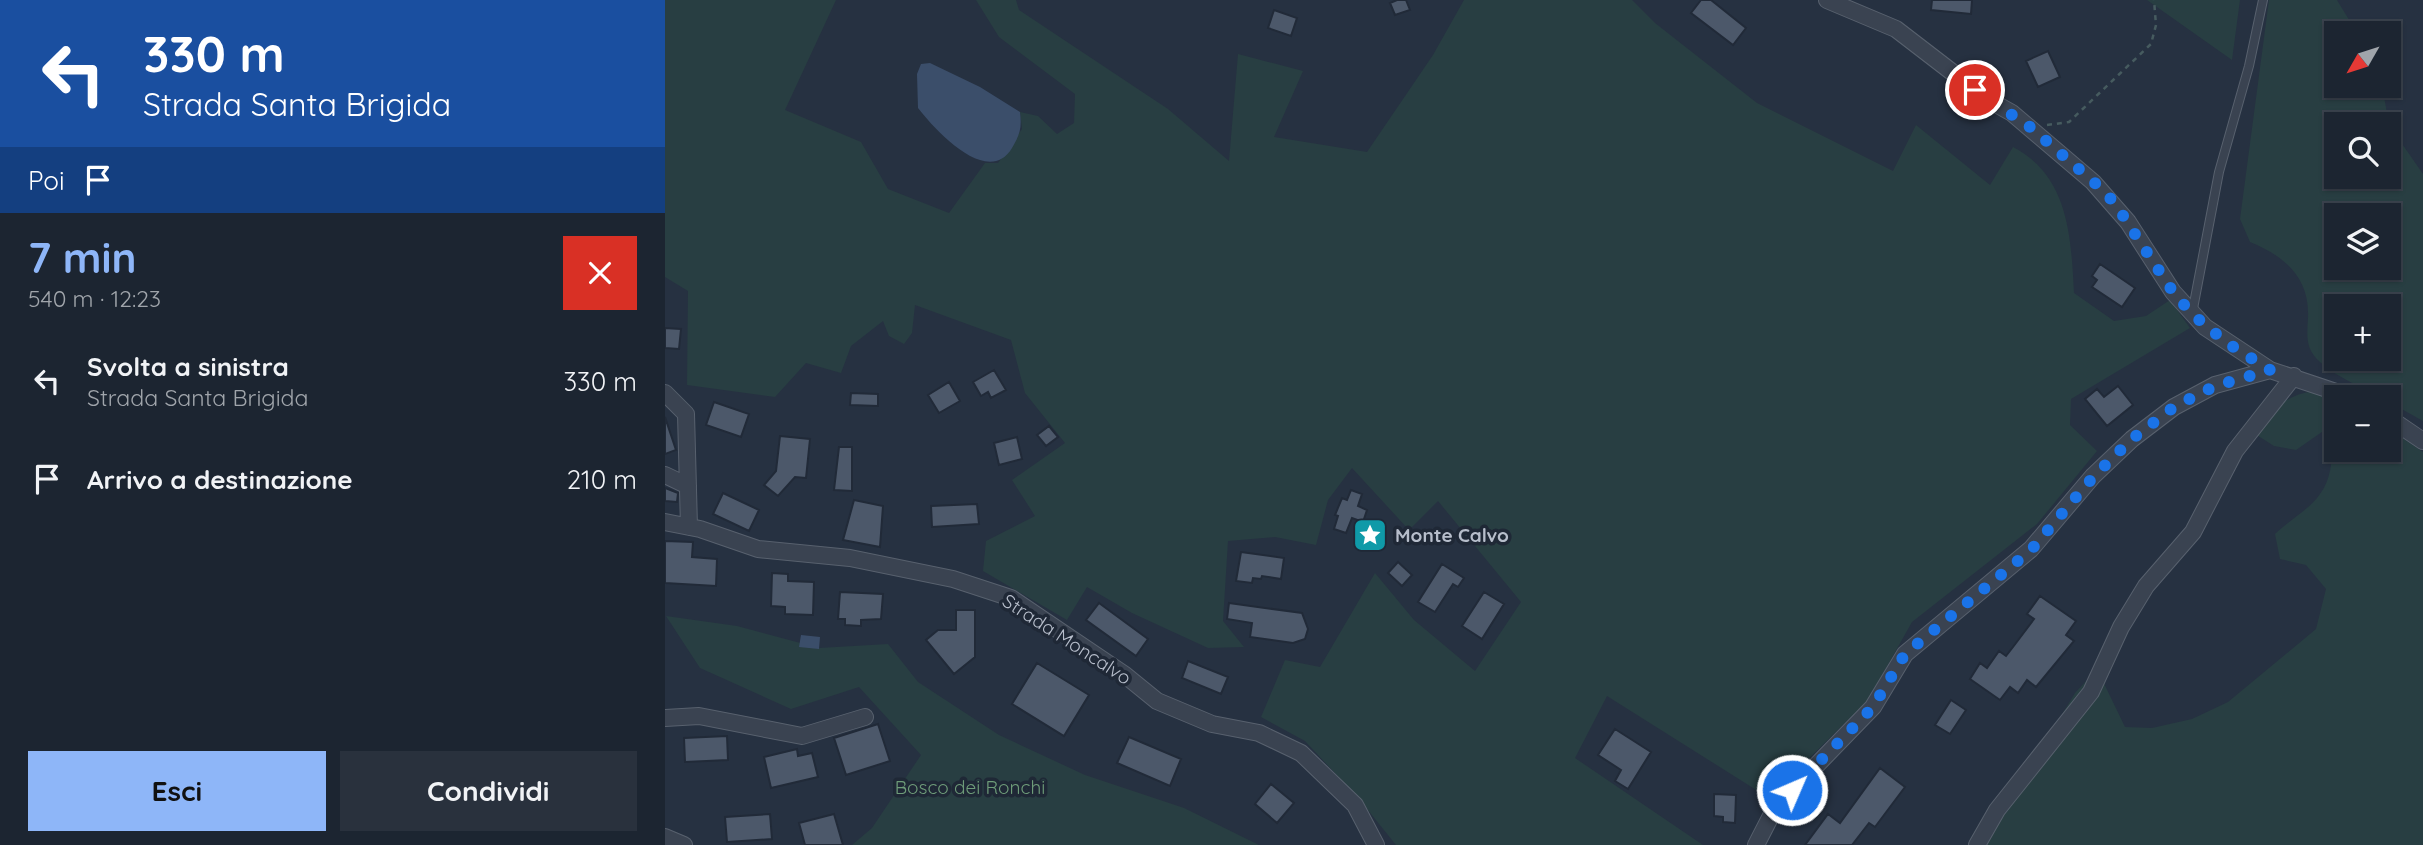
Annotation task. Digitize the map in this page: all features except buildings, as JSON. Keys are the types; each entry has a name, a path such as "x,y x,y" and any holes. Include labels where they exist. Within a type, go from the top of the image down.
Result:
{"street":[{"path":"1827,0 1896,29 2030,127 2114,202 2173,292 2192,314 2227,343 2270,370 2324,387"},
{"path":"1756,845 1775,807 1873,707 1905,654 2031,550 2094,476 2132,439 2174,407 2215,386 2270,370"},
{"path":"1976,845 1997,810 2091,692 2121,627 2146,586 2193,532 2235,451 2294,376"},
{"path":"665,393 686,414 689,527"},
{"path":"2401,426 2423,441"},
{"path":"665,475 688,486"},
{"name":"Strada Moncalvo","path":"665,522 758,549 863,561 953,579 1011,598 1125,674 1157,701 1212,724 1259,733 1301,753 1355,805 1376,845"},
{"path":"665,718 699,716 802,736 865,717"},
{"path":"665,837 684,845"}],"lane":[{"path":"2192,314 2219,172 2249,66 2263,0"}],"path":[{"path":"2030,127 2069,122 2137,60 2151,44 2156,25 2154,0"}],"green space":[{"path":"665,0 836,0 785,110 861,142 888,189 949,213 985,163 998,163 1022,129 1020,112 1038,116 1057,134 1074,123 1075,94 999,37 976,0 1016,0 1019,10 1168,109 1229,161 1238,54 1303,71 1274,137 1367,152 1433,55 1464,0 1632,0 1655,23 1757,103 1893,171 1916,125 1990,185 2013,147 2032,159 2046,174 2056,191 2068,230 2074,293 2114,321 2146,316 2170,300 2190,328 2071,399 2070,425 2097,451 2037,524 1912,622 1868,700 1769,798 1607,696 1575,758 1703,845 1396,845 1359,799 1305,741 1261,717 1285,660 1320,667 1375,573 1414,620 1475,671 1521,602 1438,501 1409,530 1352,468 1328,500 1316,545 1275,537 1228,541 1223,621 1244,647 1208,648 1132,613 1087,587 1067,620 983,571 986,541 1035,516 1012,480 1065,443 1025,393 1011,340 915,305 912,333 904,344 889,336 883,321 851,346 841,373 806,363 775,397 687,385 688,291 665,277"},
{"path":"2147,0 2240,0 2232,60"},
{"path":"2269,0 2337,0 2350,21 2324,21 2324,98 2384,98 2387,112 2324,112 2324,189 2401,189 2401,142 2423,174 2423,421 2401,409 2401,385 2357,385 2332,371 2401,371 2401,294 2324,294 2324,365 2315,357 2308,342 2305,291 2293,270 2274,254 2250,242 2240,219"},
{"path":"2314,391 2324,394 2324,431 2296,450 2274,446 2252,432 2279,405"},
{"path":"2401,437 2423,452 2423,845 1983,845 2075,693 2097,669 2125,727 2152,728 2192,719 2228,702 2316,629 2326,589 2306,565 2280,559 2275,534 2311,505 2328,479 2332,462 2401,462"},
{"name":"Bosco dei Ronchi","path":"666,616 737,626 819,648 888,644 918,682 999,735 1085,775 1184,808 1259,845 852,845 872,828 921,755 859,687 791,709 700,668"}],"water":[{"path":"930,63 980,87 1020,112 1019,135 1002,159 990,162 976,159 962,151 936,129 918,108 917,74 921,64"},
{"path":"801,635 820,637 819,649 799,647"}],"place":[{"name":"Monte Calvo","path":"1370,535"}],"route":[{"path":"1792,790 1873,707 1905,654 2031,550 2094,476 2132,439 2174,407 2215,386 2270,370 2227,343 2192,314 2173,292 2114,202 2094,182 2012,113 1975,90"}]}
